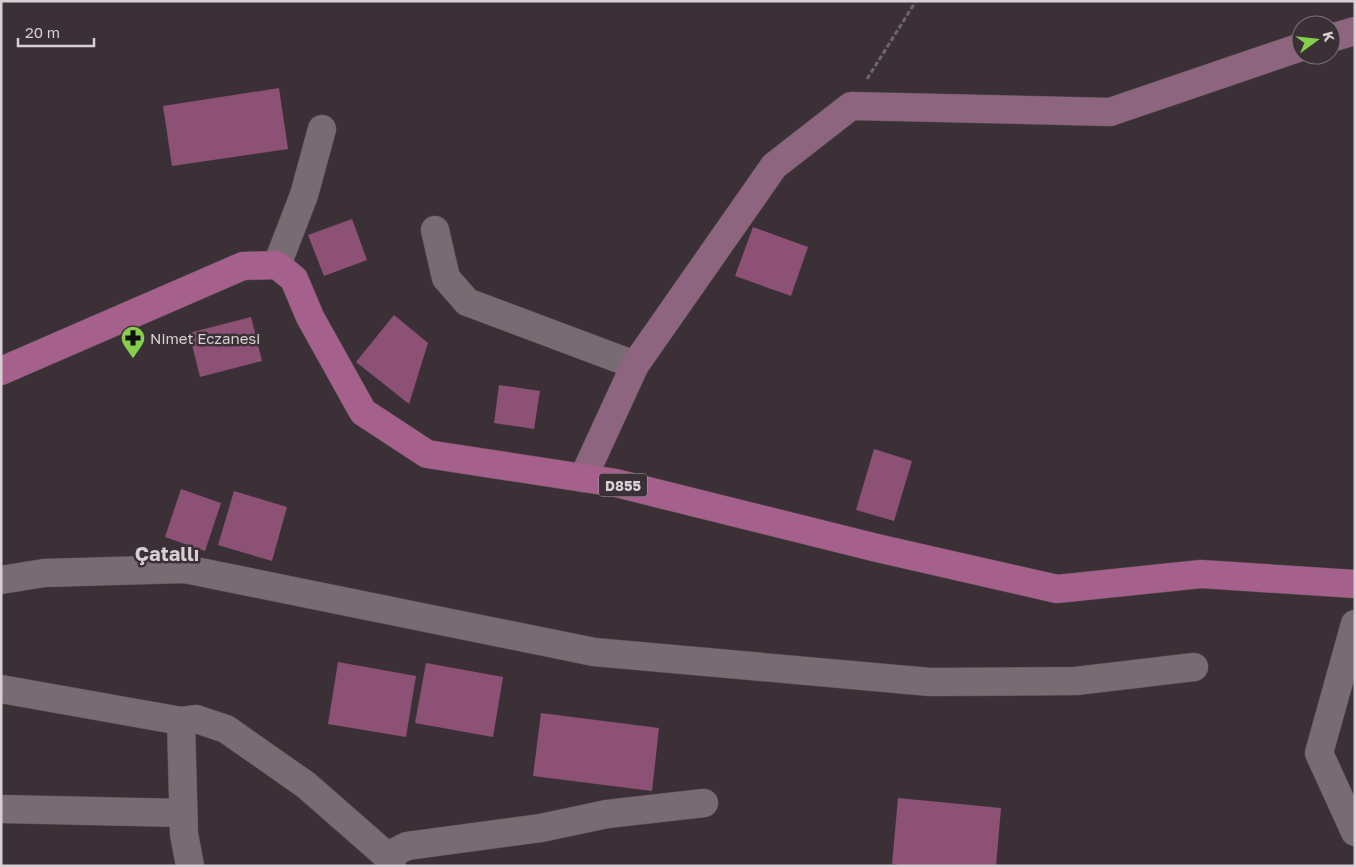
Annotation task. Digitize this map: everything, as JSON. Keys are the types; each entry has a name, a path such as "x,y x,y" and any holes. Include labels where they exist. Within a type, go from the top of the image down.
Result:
{"main road":[{"path":"1,371 243,266 277,266"},
{"name":"D855","path":"277,266 294,279 310,317 364,412 427,454 616,483 877,548 1057,588 1201,574 1355,584"}],"street":[{"path":"1341,35 1355,31"},
{"path":"583,478 635,365 774,166 850,106 1110,112 1291,50"},
{"path":"277,266 304,195 322,129"},
{"path":"435,230 446,278 467,302 635,365"},
{"path":"1,580 44,573 185,569 594,652 930,682 1076,681 1194,667"},
{"path":"1355,624 1319,752 1355,832"},
{"path":"1,689 181,721 196,719 226,729 306,785 390,861 408,846 541,828 607,814 704,803"},
{"path":"181,721 184,834 190,866"},
{"path":"1,809 183,813"}],"path":[{"path":"850,106 916,1"}],"building":[{"path":"279,88 288,149 172,166 163,106"},
{"path":"352,219 367,260 324,276 308,235"},
{"path":"753,227 808,247 791,296 735,276"},
{"path":"394,315 428,343 409,404 356,362"},
{"path":"251,317 262,361 200,377 189,333"},
{"path":"499,385 540,391 534,429 494,423"},
{"path":"874,449 912,461 894,521 856,510"},
{"path":"181,489 221,503 205,551 165,537"},
{"path":"234,491 287,507 272,561 218,545"},
{"path":"338,662 416,676 406,737 328,724"},
{"path":"426,663 503,677 493,737 415,723"},
{"path":"541,713 659,728 652,791 533,776"},
{"path":"898,798 1001,808 996,866 910,866 892,864"}],"place":[{"name":"Nimet Eczanesi","path":"133,359"}],"district":[{"name":"Çatallı","path":"167,553"}]}
